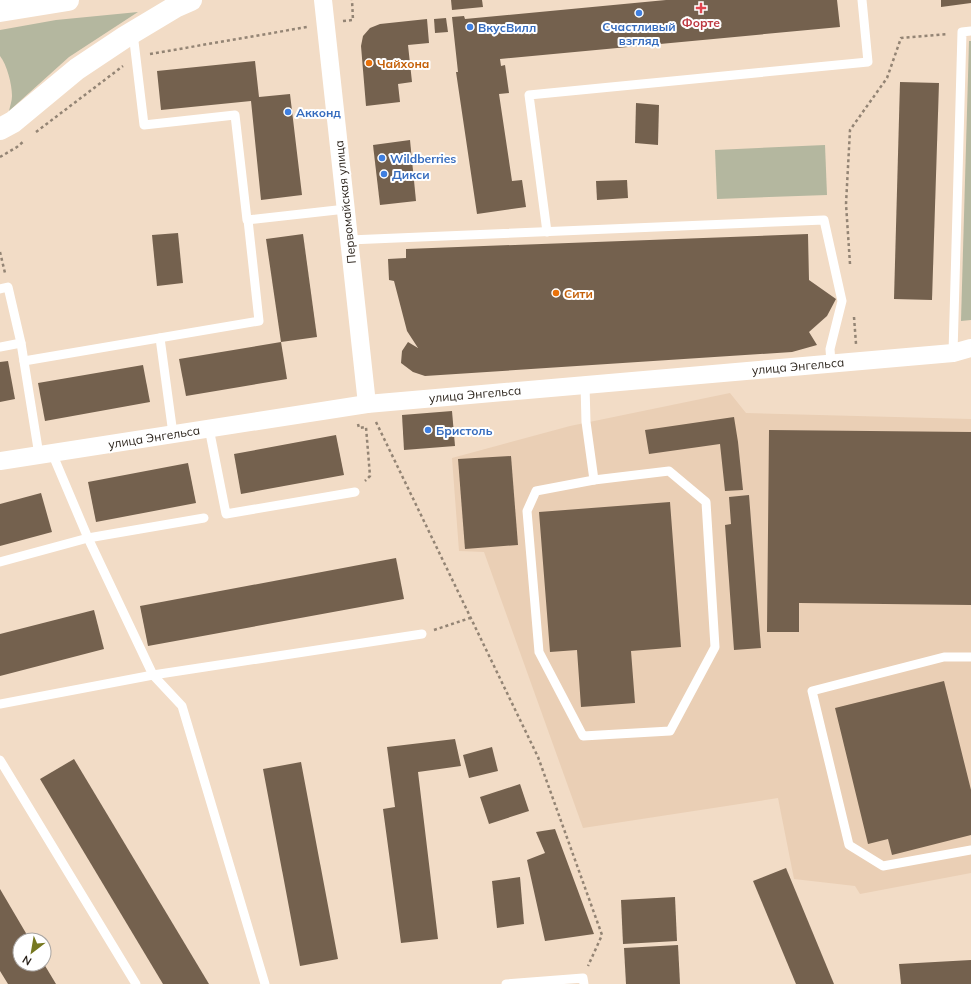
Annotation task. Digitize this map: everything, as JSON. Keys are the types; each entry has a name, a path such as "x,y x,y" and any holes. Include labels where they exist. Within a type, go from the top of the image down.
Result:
{"street":[{"path":"0,11 68,0"},
{"path":"0,129 13,122 77,69 174,7 191,0"},
{"name":"Первомайская улица","path":"323,0 349,240 360,405"},
{"name":"улица Энгельса","path":"0,461 360,405 953,353 971,348"},
{"name":"улица Энгельса","path":"953,353 971,357"}],"lane":[{"path":"547,232 529,95 868,62 862,0"},
{"path":"24,361 259,321 235,116 144,125 133,32"},
{"path":"953,353 966,32"},
{"path":"248,220 346,209"},
{"path":"349,240 824,220 842,301 830,349 831,364"},
{"path":"4,288 21,343 46,454 153,675 182,706 265,984"},
{"path":"160,338 173,434"},
{"path":"0,347 21,343"},
{"path":"585,385 586,422 594,480"},
{"path":"209,428 226,514 355,492"},
{"path":"669,471 706,502 715,647 670,731 583,736 539,652 526,511 536,491 594,480 669,471"},
{"path":"0,562 88,538 204,518"},
{"path":"0,704 153,675 422,634"},
{"path":"971,657 944,657 812,691 849,845 882,866 971,850"},
{"path":"0,760 136,984"},
{"path":"506,984 584,981"}],"path":[{"path":"36,132 136,56 352,20 352,0"},
{"path":"850,267 846,204 850,130 887,78 901,38 966,32"},
{"path":"0,157 30,137"},
{"path":"0,252 4,288"},
{"path":"854,314 857,361"},
{"path":"355,492 370,476 366,427 359,428 360,405"},
{"path":"360,405 470,618 538,757 602,935 584,981"},
{"path":"422,634 470,618"}],"shaded area":[{"path":"730,393 746,413 971,419 971,873 860,894 855,886 794,879 778,798 583,828 484,552 459,551 452,458 570,426"}],"green space":[{"path":"138,12 69,57 9,111 12,100 12,91 7,69 0,56 0,30 56,20"},
{"path":"969,41 971,41 971,320 961,321"},
{"path":"825,145 827,195 717,199 715,150"}],"building":[{"path":"451,0 482,0 483,7 452,10"},
{"path":"666,0 837,0 840,27 500,59 501,66 505,65 509,93 499,94 512,181 522,180 526,207 477,214 456,72 458,72 452,17 464,16 465,19"},
{"path":"941,0 971,0 971,3 941,7"},
{"path":"446,18 448,32 435,33 434,19"},
{"path":"427,19 429,43 408,45 412,82 398,84 400,102 366,106 361,46 363,36 370,28 380,24"},
{"path":"255,61 259,97 290,94 302,195 261,200 251,101 161,110 157,71"},
{"path":"900,82 939,83 932,300 894,299"},
{"path":"636,103 659,105 658,145 635,143"},
{"path":"410,140 416,201 380,205 373,145"},
{"path":"627,180 628,198 597,200 596,181"},
{"path":"178,233 183,283 157,286 152,235"},
{"path":"303,234 317,337 281,342 266,239"},
{"path":"808,234 809,280 836,299 827,316 809,332 817,345 792,352 425,376 413,372 401,363 402,351 408,342 418,348 407,331 394,281 389,280 388,259 406,258 406,249"},
{"path":"281,342 287,379 186,396 179,359"},
{"path":"8,361 15,399 0,402 0,362"},
{"path":"143,365 150,402 45,421 38,383"},
{"name":"Бристоль","path":"452,411 455,446 404,450 402,415"},
{"path":"734,417 743,490 725,491 720,444 649,454 645,430"},
{"path":"769,430 971,432 971,605 799,603 799,632 767,632"},
{"path":"336,435 344,475 241,494 234,454"},
{"path":"511,456 518,545 465,549 458,459"},
{"path":"188,463 196,503 96,522 88,482"},
{"path":"41,493 52,532 0,546 0,504"},
{"path":"749,495 761,648 734,650 725,525 731,524 729,497"},
{"path":"670,502 681,647 631,651 635,703 581,707 577,650 550,652 539,512"},
{"path":"396,558 404,599 148,646 140,606"},
{"path":"94,610 104,649 0,676 0,634"},
{"path":"944,681 971,790 971,835 892,855 888,839 868,844 835,708"},
{"path":"455,739 461,766 418,772 438,939 401,943 383,809 395,807 387,747"},
{"path":"492,747 498,771 469,778 463,755"},
{"path":"74,759 209,984 163,984 40,779"},
{"path":"301,762 338,959 300,966 263,769"},
{"path":"520,784 529,811 489,824 480,797"},
{"path":"555,829 594,934 545,941 527,860 545,853 536,832"},
{"path":"786,868 834,984 796,984 753,881"},
{"path":"520,877 524,924 497,928 492,881"},
{"path":"0,889 25,932 12,932 12,972 49,972 56,984 8,984 0,971"},
{"path":"675,897 677,941 623,944 621,900"},
{"path":"678,945 680,984 626,984 624,948"},
{"path":"971,960 971,984 901,984 899,964"}],"place":[{"name":"Форте","path":"701,8"},
{"name":"Счастливый взгляд","path":"639,13"},
{"name":"ВкусВилл","path":"470,27"},
{"name":"Чайхона","path":"369,63"},
{"name":"Акконд","path":"288,112"},
{"name":"Wildberries","path":"382,158"},
{"name":"Дикси","path":"384,174"},
{"name":"Сити","path":"556,293"},
{"name":"Бристоль","path":"428,430"}]}
